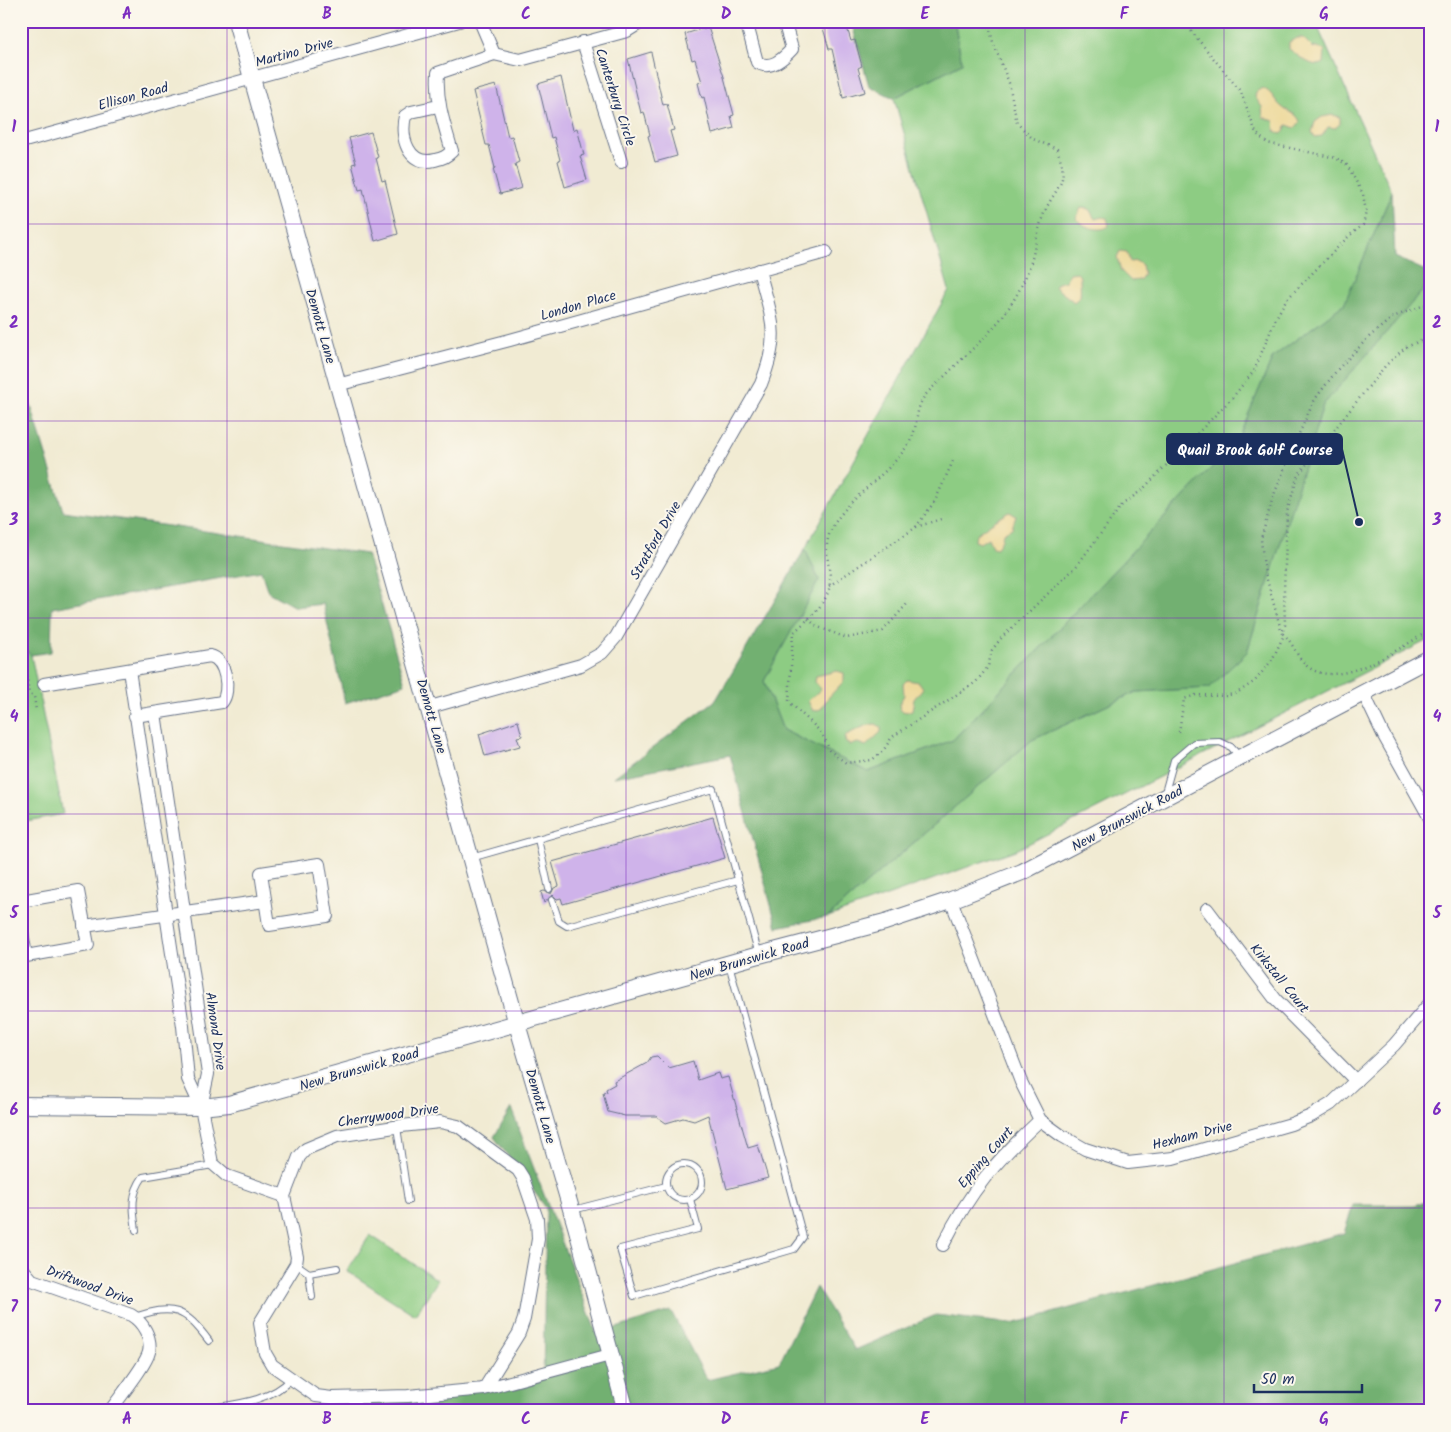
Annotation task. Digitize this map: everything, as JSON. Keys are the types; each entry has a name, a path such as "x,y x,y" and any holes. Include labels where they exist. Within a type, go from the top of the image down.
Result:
{"street":[{"name":"Demott Lane","path":"236,21 430,707 517,1024 572,1210 626,1411"},
{"name":"Martino Drive","path":"252,79 459,21"},
{"path":"438,106 410,112 405,116 402,128 412,157 417,160 428,162 447,157 452,151 438,106 436,94 438,73 494,54 480,21"},
{"name":"Canterbury Circle","path":"494,54 520,60 626,31 644,21"},
{"path":"746,21 757,62 767,65 781,61 792,49 784,21"},
{"name":"Canterbury Circle","path":"582,42 621,162"},
{"name":"Ellison Road","path":"21,142 252,79"},
{"name":"London Place","path":"338,385 510,340 826,252"},
{"name":"Stratford Drive","path":"430,707 581,665 602,653 616,637 761,384 768,367 774,344 773,326 759,270"},
{"path":"44,684 210,656 219,660 222,665 227,692 222,702 135,716"},
{"name":"New Brunswick Road","path":"21,1105 201,1107 229,1104 759,955 885,922 951,900 1022,872 1430,658"},
{"path":"129,670 188,1079 201,1107 209,1158 227,1176 284,1196 297,1257 296,1264 260,1323 265,1353 272,1365 316,1396 332,1398 408,1396 484,1389 610,1355"},
{"path":"1363,692 1383,734 1430,818"},
{"name":"Almond Drive","path":"155,713 208,1074 201,1107"},
{"path":"319,864 327,916 269,925 265,901 261,873 319,864"},
{"path":"21,901 78,891 88,945 26,956 21,926"},
{"name":"Hexham Drive","path":"951,900 1021,1082 1040,1120 1062,1136 1085,1149 1128,1162 1148,1162 1173,1158 1291,1124 1331,1104 1394,1046 1430,1003"},
{"path":"84,926 265,901"},
{"name":"Kirkstall Court","path":"1207,909 1276,1000 1356,1081"},
{"name":"Epping Court","path":"943,1244 962,1207 982,1178 1006,1151 1040,1120"},
{"name":"Cherrywood Drive","path":"284,1196 299,1156 306,1149 337,1136 440,1122 458,1126 518,1170 524,1178 537,1219 538,1239 524,1319 519,1333 484,1389"},
{"name":"Driftwood Drive","path":"21,1268 32,1280 134,1317 142,1324 148,1335 149,1353 110,1411"}],"lane":[{"path":"1163,799 1174,760 1194,743 1220,742 1232,747 1241,758"},
{"path":"472,858 713,789 759,955"},
{"path":"538,839 549,889"},
{"path":"552,900 559,921 566,926 738,880"},
{"path":"690,1199 698,1230 620,1249 634,1296 794,1249 803,1237 729,964"},
{"path":"398,1127 408,1201"},
{"path":"687,1164 693,1166 701,1175 702,1187 690,1199 678,1199 668,1192 666,1186 667,1174 676,1165 687,1164"},
{"path":"136,1230 132,1204 136,1187 143,1177 214,1165"},
{"path":"572,1210 666,1186"},
{"path":"296,1264 309,1273 337,1268"},
{"path":"309,1273 312,1297"},
{"path":"134,1317 158,1309 180,1312 196,1325 209,1341"},
{"path":"205,1409 251,1400 272,1393 291,1379"}],"path":[{"path":"829,586 825,553 832,528 844,510 907,446 916,431 918,411 924,397 1004,315 1031,263 1045,210 1058,191 1064,175 1063,163 1058,149 1032,138 1017,124 1009,83 993,42 988,21"},
{"path":"941,518 915,528 829,586 820,604 793,633 789,701 800,714 818,727 826,738 829,750 846,762 872,760 883,752 892,737 904,728 976,682 988,667 992,650 1002,637 1075,568 1122,505 1142,490 1232,398 1254,371 1276,318 1286,300 1349,236 1363,225 1366,212 1363,194 1347,165 1336,158 1267,144 1256,133 1241,92 1183,21"},
{"path":"1430,303 1393,317 1369,337 1337,370 1315,400 1273,497 1261,538 1264,570 1282,633 1288,637 1295,653 1308,667 1325,675 1346,672 1390,654 1430,630"},
{"path":"1179,732 1184,699 1196,695 1224,696 1243,690 1255,681 1272,660 1279,648 1285,625 1284,590 1288,512 1298,475 1386,365 1406,347 1430,337"},
{"path":"915,528 935,501 952,461"},
{"path":"808,619 818,627 847,638 883,631 907,604"}],"green space":[{"path":"851,21 954,21 962,63 894,98 869,86"},
{"path":"954,21 1315,21 1392,192 1344,304 1273,357 1237,441 953,740 868,772 783,730 764,681 819,580 805,549 949,290 894,98 962,63"},
{"path":"1392,192 1395,257 1430,273 1430,282 1323,405 1247,652 1209,688 1136,692 1032,740 828,917 777,927 730,755 614,777 716,700 805,549 819,580 764,681 783,730 868,772 953,740 1237,441 1273,357 1344,304"},
{"path":"1430,282 1430,639 1018,849 828,917 1032,740 1136,692 1208,688 1247,652 1323,405"},
{"path":"21,373 63,511 367,554 405,684 345,703 323,604 295,607 268,592 261,571 52,608 51,652 31,655 21,646"},
{"path":"21,646 31,655 63,814 21,822"},
{"path":"511,1108 597,1334 671,1311 707,1380 779,1363 816,1287 855,1350 936,1315 1012,1324 1344,1233 1353,1205 1414,1205 1430,1201 1430,1411 618,1411 617,1407 601,1411 317,1411 543,1378 546,1208 494,1137"},
{"path":"370,1235 438,1280 415,1315 347,1271"}],"sand":[{"path":"1297,38 1303,38 1312,47 1325,50 1324,63 1315,65 1310,63 1289,49 1289,42"},
{"path":"1262,88 1269,92 1284,109 1297,116 1300,122 1295,128 1287,125 1281,134 1275,131 1274,121 1263,117 1262,107 1255,97 1256,92"},
{"path":"1333,115 1340,117 1340,124 1335,128 1328,127 1322,136 1315,137 1312,132 1315,122 1322,117"},
{"path":"1081,208 1089,209 1095,219 1107,218 1109,226 1096,229 1082,224 1076,218"},
{"path":"1120,251 1127,252 1130,262 1136,261 1142,265 1144,274 1140,280 1131,281 1121,271 1117,257"},
{"path":"1077,272 1080,277 1080,297 1074,302 1055,287 1058,283 1065,281 1070,273"},
{"path":"1010,512 1016,516 1012,528 1003,533 1002,540 997,548 992,547 988,538 980,543 975,541 976,534"},
{"path":"837,671 844,673 844,681 827,699 821,709 813,711 808,701 821,689 815,682 816,676"},
{"path":"907,680 919,682 923,688 914,699 912,710 906,712 900,710 899,704 904,695 903,684"},
{"path":"876,724 881,727 881,732 866,746 858,743 850,745 845,742 846,735 864,726"}],"building":[{"path":"821,21 845,21 851,41 855,40 862,66 858,68 865,92 843,98 832,49 829,49"},
{"path":"708,27 734,115 731,116 734,128 712,134 704,97 702,98 698,83 702,82 695,59 692,60 685,34"},
{"path":"651,52 663,105 667,104 674,130 670,131 677,156 655,162 644,112 641,113 628,59"},
{"path":"561,77 573,130 577,128 584,155 580,156 587,180 565,187 554,137 551,138 538,84"},
{"path":"496,85 508,137 512,136 519,162 515,164 522,188 500,194 489,145 486,145 473,91"},
{"path":"371,132 382,181 385,180 398,234 375,241 363,189 359,190 352,164 356,163 349,138"},
{"path":"518,721 522,736 517,737 520,746 485,756 479,734"},
{"path":"713,817 725,858 563,904 561,898 557,899 553,895 544,903 541,892 544,891 551,894 554,888 559,886 552,862"},
{"path":"657,1056 669,1068 693,1061 698,1080 718,1073 720,1079 728,1077 748,1148 758,1145 768,1178 727,1189 708,1115 694,1121 683,1118 666,1123 656,1116 625,1116 608,1112 603,1093 607,1092 606,1089 615,1084 614,1081 647,1063 651,1057"}],"place":[{"name":"Quail Brook Golf Course","path":"1359,522"}]}
